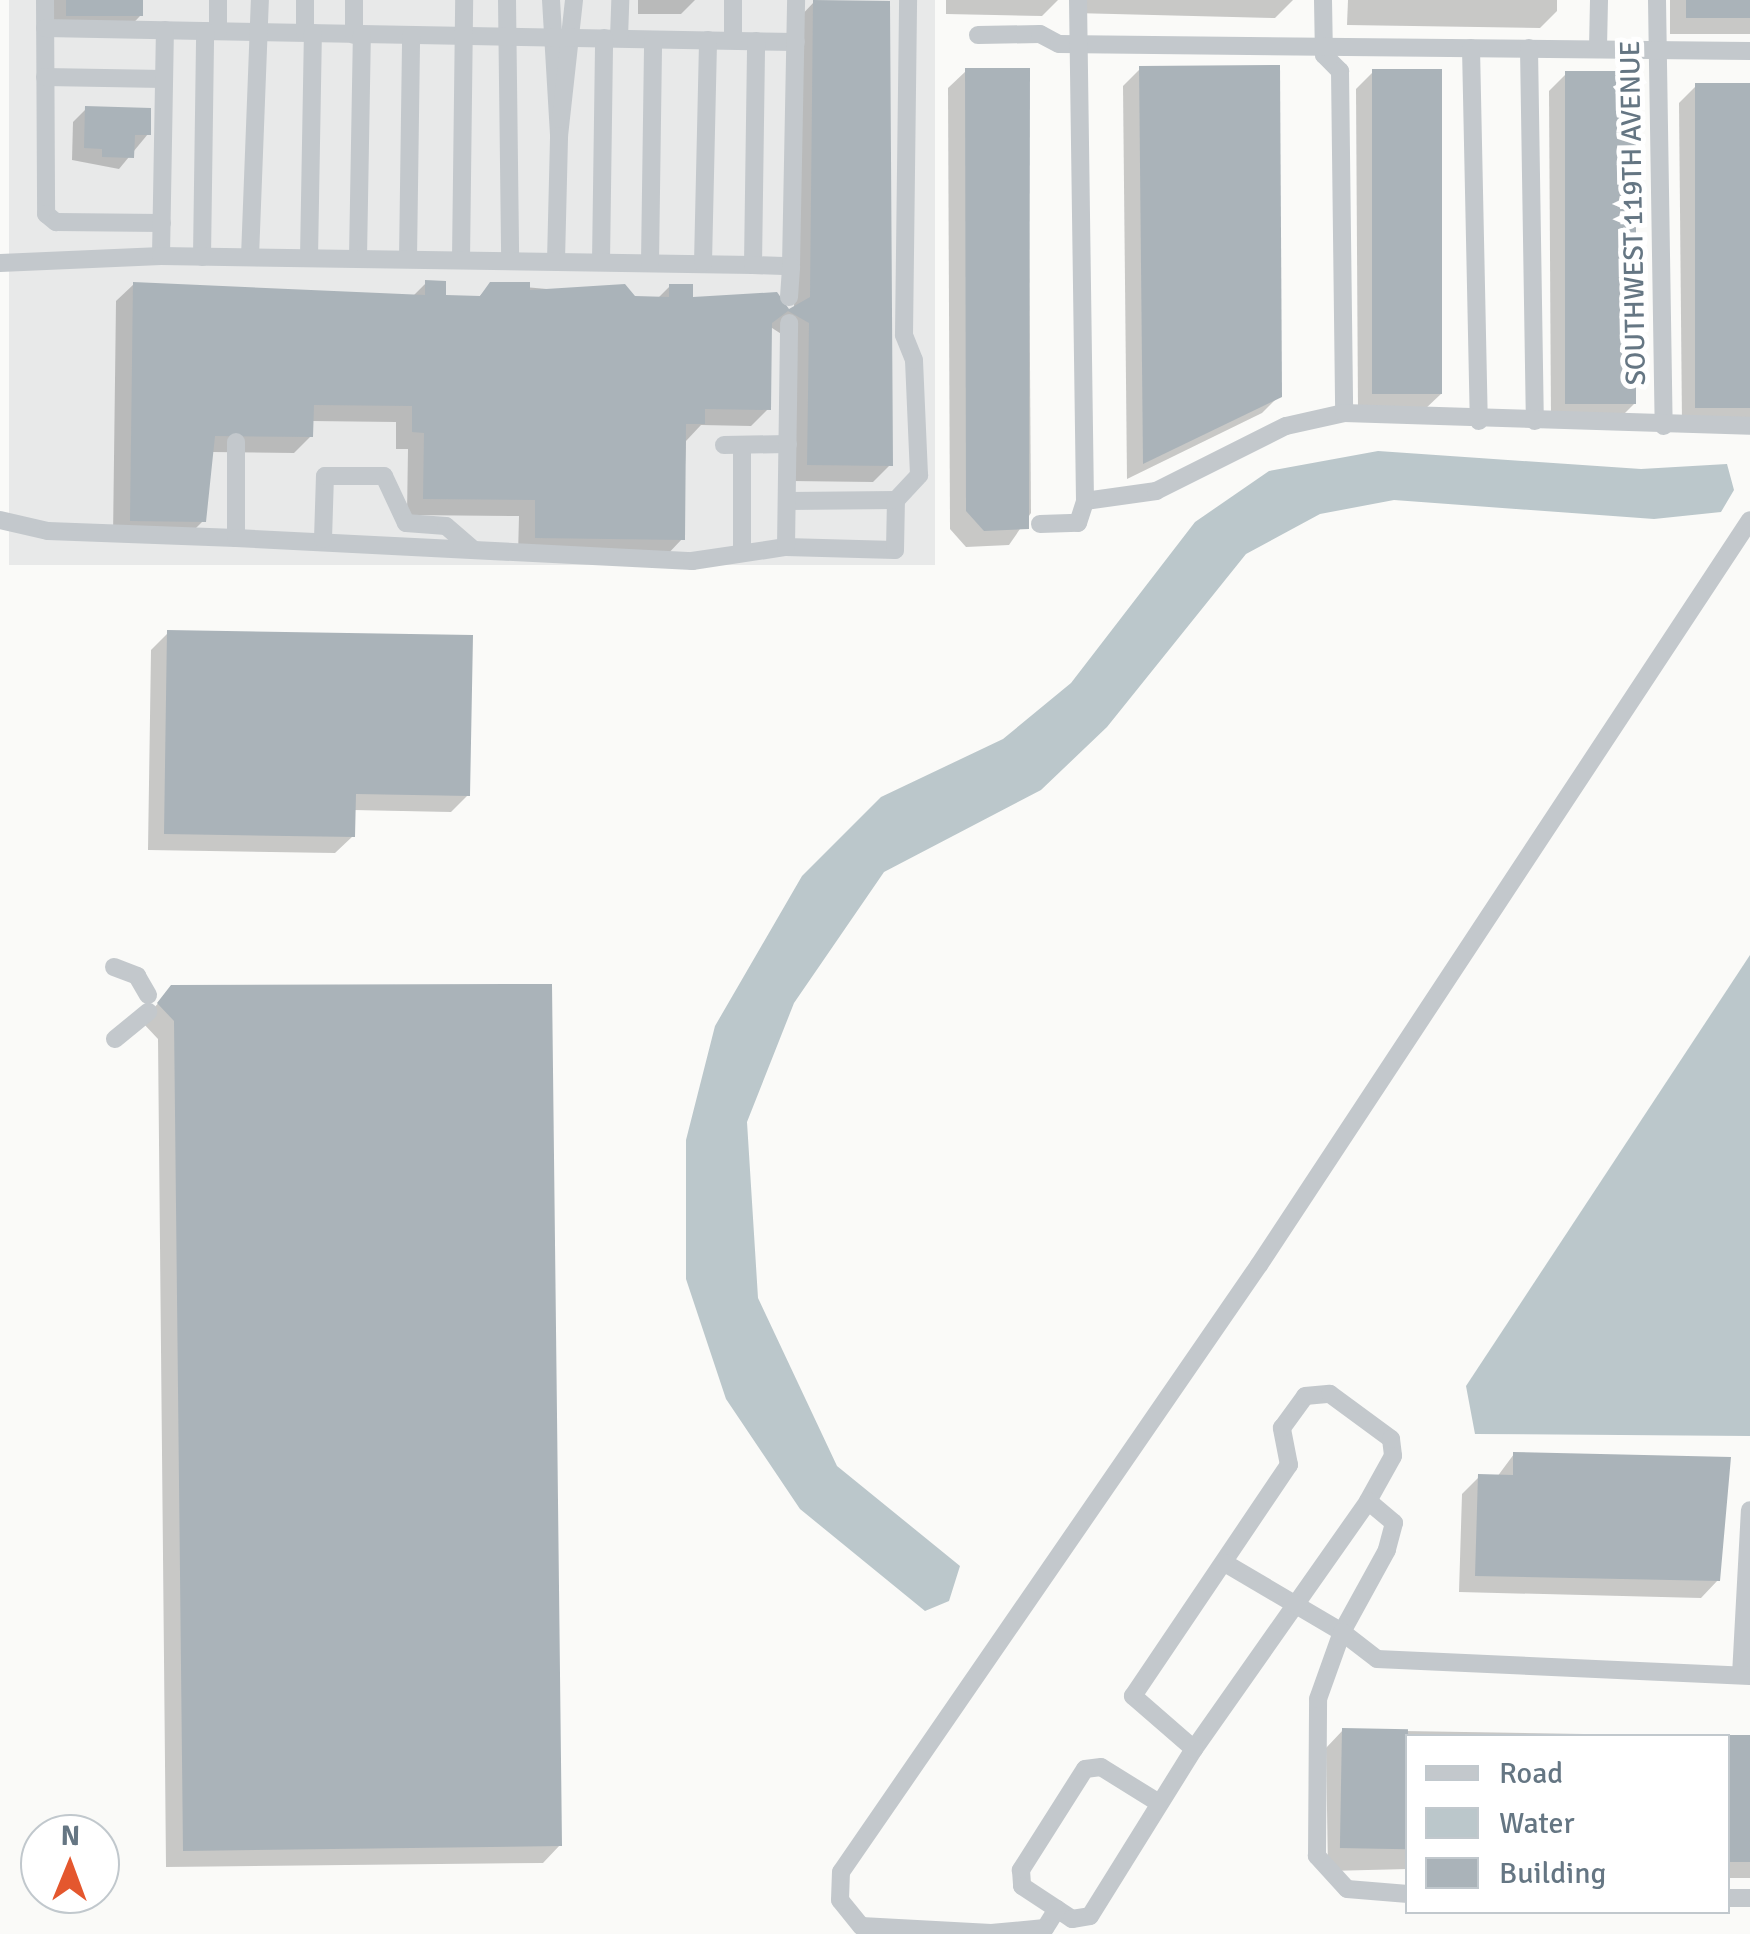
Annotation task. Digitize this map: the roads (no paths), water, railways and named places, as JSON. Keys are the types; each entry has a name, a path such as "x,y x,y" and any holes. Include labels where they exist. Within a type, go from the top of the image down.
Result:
{"street":[{"path":"44,0 46,214 162,223"},
{"path":"202,256 212,31 218,0"},
{"path":"250,257 260,0"},
{"path":"305,0 309,33 309,258"},
{"path":"354,0 358,35 358,258"},
{"path":"461,260 464,0"},
{"path":"508,0 510,261"},
{"path":"551,0 560,37 556,261"},
{"path":"560,37 574,0"},
{"path":"601,262 612,38 620,0"},
{"path":"732,40 733,0"},
{"path":"790,297 796,0"},
{"path":"0,520 48,531 323,540 476,552 692,561 786,547 895,550 896,500 918,475 914,360 904,334 908,0"},
{"path":"1040,524 1078,523 1086,501 1078,0"},
{"path":"1323,0 1323,43 1340,71 1344,413"},
{"path":"1598,48 1599,0"},
{"name":"SOUTHWEST 119TH AVENUE","path":"1657,0 1664,426"},
{"path":"45,28 796,42"},
{"path":"161,256 166,30"},
{"path":"978,35 1078,43 1750,51"},
{"path":"408,259 410,36"},
{"path":"650,262 654,40"},
{"path":"703,263 708,40"},
{"path":"752,265 756,40"},
{"path":"1472,48 1479,421"},
{"path":"1529,48 1535,421"},
{"path":"45,77 164,79"},
{"path":"0,262 202,256 791,266"},
{"path":"786,547 789,323"},
{"path":"1086,501 1156,491 1286,426 1344,413 1479,421 1750,426"},
{"path":"236,442 236,538"},
{"path":"742,552 733,445 788,444"},
{"path":"323,540 325,476 384,476 406,523 446,526 476,552"},
{"path":"788,500 896,500"},
{"path":"1058,1909 1045,1928 991,1933 861,1926 840,1900 841,1872 1238,1297 1750,520"},
{"path":"114,966 137,976 148,1004 115,1038"},
{"path":"1159,1804 1100,1766 1085,1769 1021,1870 1022,1886 1058,1909 1090,1916 1194,1749 1368,1501 1392,1456 1392,1439 1330,1394 1305,1396 1282,1428 1289,1465 1133,1696 1194,1749"},
{"path":"1368,1501 1394,1523 1342,1632 1318,1699 1317,1856 1347,1890 1405,1894"},
{"path":"1225,1563 1294,1608 1342,1632 1377,1658 1746,1675 1750,1510"}],"water":[{"path":"1378,451 1641,469 1727,464 1734,490 1721,512 1654,519 1394,500 1320,514 1246,554 1107,727 1041,790 884,872 794,1003 747,1122 758,1298 837,1466 960,1566 949,1601 925,1611 800,1509 726,1399 686,1279 686,1140 715,1026 802,876 881,797 1003,739 1071,683 1195,522 1269,471"},
{"path":"1750,955 1750,1436 1475,1434 1466,1386"}]}
